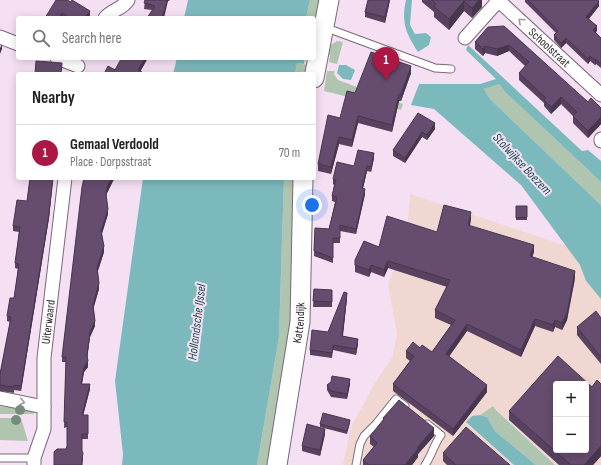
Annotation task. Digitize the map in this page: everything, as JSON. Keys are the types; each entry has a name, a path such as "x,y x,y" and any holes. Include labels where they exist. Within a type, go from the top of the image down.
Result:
{"street":[{"path":"108,16 126,5 128,0"},
{"path":"315,72 330,0"},
{"path":"465,38 498,0"},
{"name":"Schoolstraat","path":"498,0 601,96"},
{"path":"0,37 16,43"},
{"path":"62,60 78,66"},
{"name":"Uiterwaard","path":"34,462 44,430 44,358 65,180"},
{"name":"Kattendijk","path":"277,465 300,322 303,180"},
{"path":"0,398 44,407"}],"lane":[{"path":"324,26 435,68 451,69"},
{"path":"356,465 360,444 364,436 376,424 396,399 441,435 425,465"},
{"path":"0,458 34,462"}],"shaded area":[{"path":"310,0 322,0 316,32 316,16 306,16"},
{"path":"337,41 343,42 337,64 329,62 330,55 325,54 326,48"},
{"path":"297,63 307,65 308,72 295,72"},
{"path":"327,71 335,71 334,74 338,80 403,104 401,110 324,91"},
{"path":"498,83 505,92 601,182 601,205 490,99 484,89"},
{"path":"284,180 297,180 294,308 271,465 257,465 279,337"},
{"path":"410,194 567,246 580,265 586,281 601,299 601,465 555,465 493,406 480,415 472,416 467,422 513,465 343,465 351,427 376,381 392,358 397,334 388,286 407,229"},
{"path":"6,404 33,410 34,414 0,414 0,406 6,407"},
{"path":"493,406 555,465 536,465 495,431 487,417 480,415"},
{"path":"0,418 21,418 28,441 0,440"}],"water":[{"path":"188,0 310,0 306,16 184,16"},
{"path":"406,0 412,0 410,25 415,34 426,33 431,37 429,45 418,52 410,39 404,22"},
{"name":"Stolwijkse Boezem","path":"468,45 582,151 588,150 601,161 601,182 505,92 499,84 484,89 490,99 601,205 601,299 586,281 580,265 521,185 434,109 411,105 419,84 480,84 496,79 466,50"},
{"path":"176,60 305,60 304,64 297,63 295,72 174,72"},
{"path":"339,65 346,65 355,70 351,80 343,79 337,73"},
{"name":"Hollandsche IJssel","path":"143,180 284,180 279,337 257,465 122,465 123,454 115,381"},
{"path":"480,415 487,417 495,431 536,465 514,465 466,422 472,416"}],"building":[{"path":"56,0 67,0 71,2 72,0 90,11 86,16 67,16 62,13 60,16 46,16"},
{"path":"145,0 167,0 163,16 148,16 155,6 144,3"},
{"path":"368,0 389,0 385,17 365,12"},
{"path":"432,0 479,0 472,8 464,1 449,19 434,7 436,4"},
{"path":"528,0 599,1 586,17 597,26 593,30 601,38 601,64 590,56 588,59 566,38 561,43 554,35 558,31"},
{"path":"504,26 588,102 591,98 601,108 601,117 588,131 573,116 577,112 561,97 551,107 544,100 546,98 519,73 529,62 509,45 497,49 485,46 483,49 475,42 488,27"},
{"path":"371,52 411,66 401,94 399,94 392,125 358,116 352,140 339,137 331,167 318,164 328,115 340,118 347,91 355,93"},
{"path":"120,60 144,60 138,70 142,72 105,72 108,66 115,70"},
{"path":"36,61 62,63 61,72 35,72"},
{"path":"418,113 435,123 427,135 422,132 405,158 393,150"},
{"path":"358,150 374,153 371,167 367,166 362,188 365,189 356,229 340,225 340,238 333,238 333,258 314,251 315,228 329,229 337,197 332,196 336,180 333,179 337,162 354,166"},
{"path":"30,180 53,180 49,213 21,386 14,385 14,387 0,385 0,374 11,317 7,316 10,298 14,298 19,264 15,263 20,227 13,226 17,200 27,201"},
{"path":"84,180 111,180 107,187 106,194 108,209 101,231 104,246 97,268 99,283 93,305 95,321 90,332 87,355 88,361 84,367 81,384 90,384 82,415 88,415 88,434 82,434 82,465 54,465 54,452 57,449 66,449 67,446 67,422 64,422 66,357 62,357"},
{"path":"444,205 471,212 468,225 534,245 530,256 575,271 567,313 562,323 555,320 553,325 535,319 521,350 467,324 446,354 487,385 453,429 393,384 414,356 406,351 413,342 420,348 422,345 432,352 455,320 435,310 450,280 388,261 384,270 371,265 369,270 355,265 355,260 364,241 379,247 387,216 437,232"},
{"path":"516,206 527,206 527,217 516,218"},
{"path":"314,289 332,290 332,302 313,301"},
{"path":"344,292 347,293 342,336 358,339 356,349 333,345 332,353 310,350 312,330 328,332"},
{"path":"596,311 601,318 601,357 577,327"},
{"path":"558,356 585,381 553,381 553,449 509,411"},
{"path":"332,376 350,379 347,394 331,391 327,385 331,382"},
{"path":"597,380 601,384 601,446 584,465 571,465 557,453 589,453 589,384 592,387"},
{"path":"399,400 434,428 405,465 369,465 363,460 377,443 370,436"},
{"path":"323,413 350,420 347,431 320,424"},
{"path":"307,424 325,429 320,450 302,446"},
{"path":"466,427 510,465 456,465 443,453"}],"place":[{"name":"Gemaal Verdoold","path":"386,80"}]}
